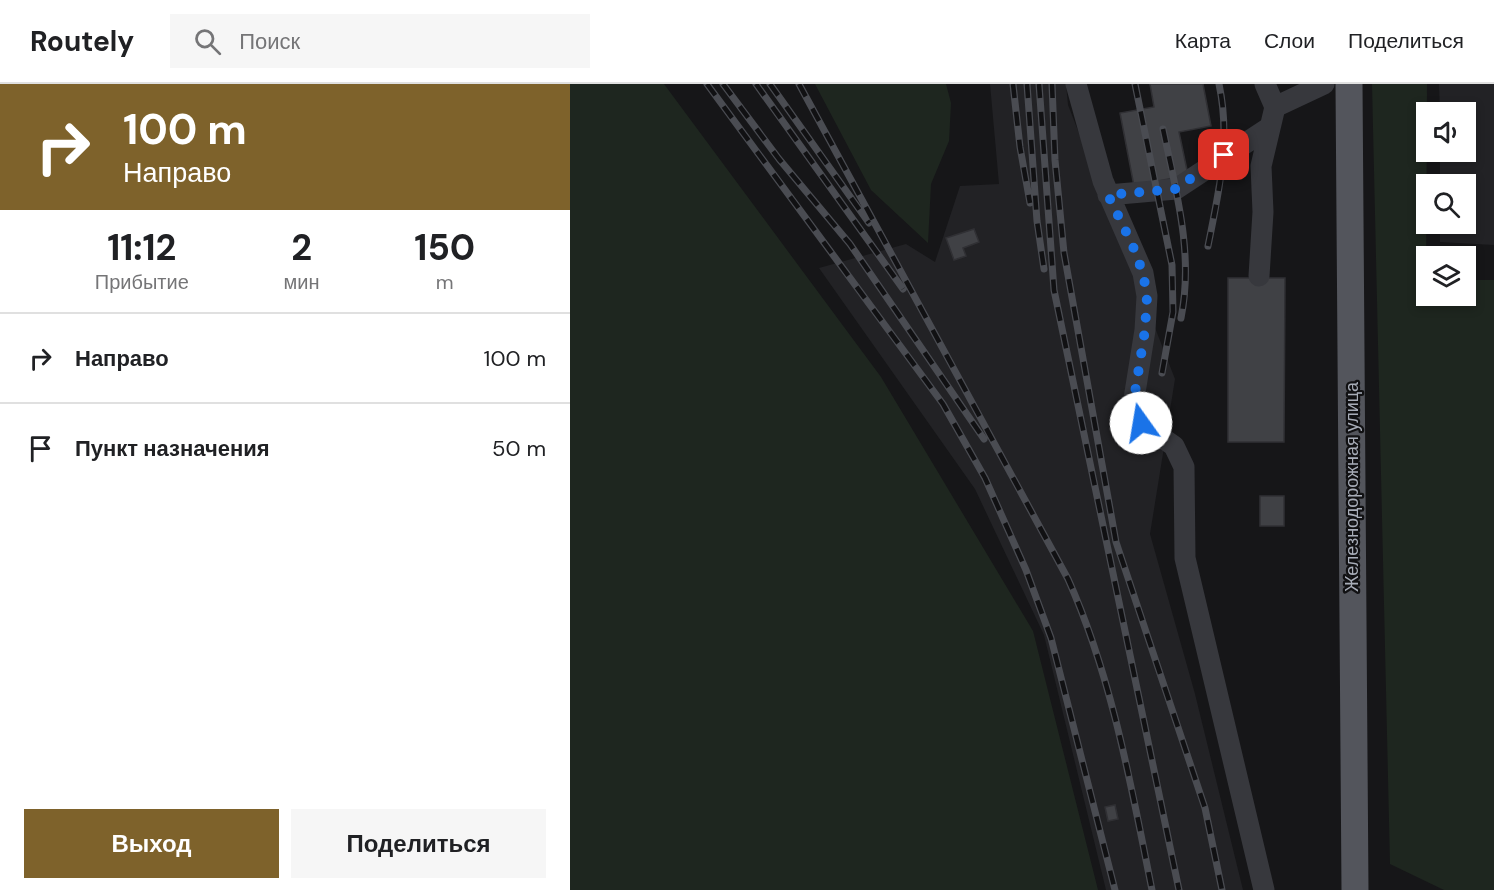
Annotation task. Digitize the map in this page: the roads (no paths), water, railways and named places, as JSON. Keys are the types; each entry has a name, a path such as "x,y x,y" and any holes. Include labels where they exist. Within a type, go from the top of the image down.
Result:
{"main road":[{"name":"Железнодорожная улица","path":"1349,84 1355,890"}],"lane":[{"path":"1077,84 1108,195 1132,244 1143,273 1147,296 1145,330 1133,405 1141,423 1174,446 1184,467 1185,558 1264,890"},
{"path":"1259,276 1263,212 1261,166 1273,117 1265,84"},
{"path":"1108,195 1176,189 1273,117 1324,84"}],"railway":[{"path":"707,84 943,404 985,478 1026,570 1051,638 1115,890"},
{"path":"723,84 779,159 850,244 984,439"},
{"path":"756,84 903,289"},
{"path":"770,84 869,223"},
{"path":"799,84 1068,579 1097,654 1119,732 1152,890"},
{"path":"1013,84 1020,147 1030,203"},
{"path":"1027,84 1037,221 1044,269"},
{"path":"1039,84 1054,290 1179,890"},
{"path":"1052,84 1055,160 1064,253 1116,542 1205,808 1222,890"},
{"path":"1135,84 1172,265 1173,312 1162,373"},
{"path":"1208,246 1224,145 1219,84"},
{"path":"1163,129 1182,223 1186,270 1181,318"}]}
